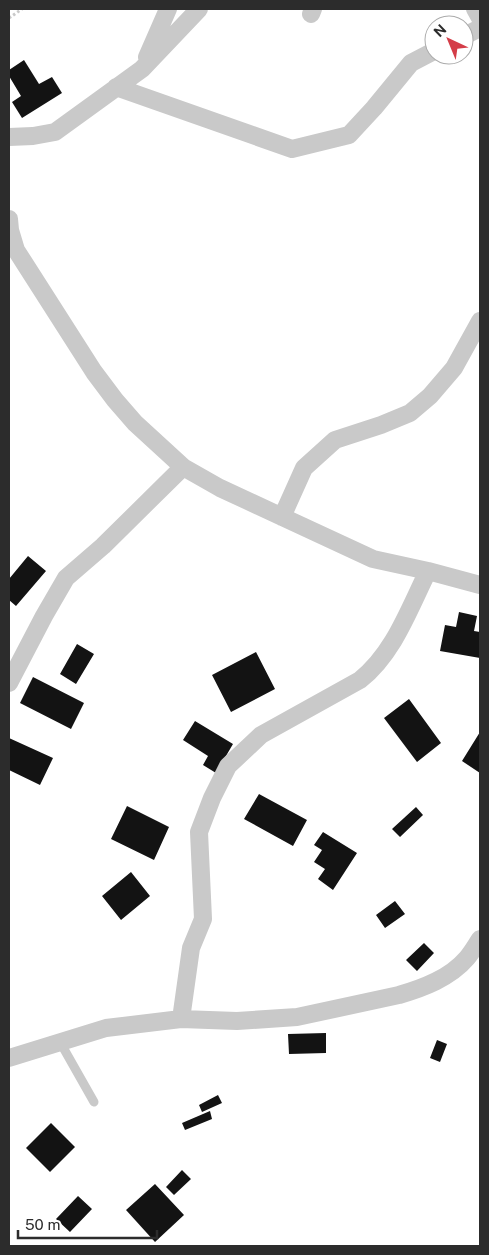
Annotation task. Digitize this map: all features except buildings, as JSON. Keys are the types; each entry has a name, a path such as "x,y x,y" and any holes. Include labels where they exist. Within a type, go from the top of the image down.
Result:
{"street":[{"path":"142,68 168,9"},
{"path":"9,137 33,136 55,132 142,68 199,9"},
{"path":"475,9 480,18"},
{"path":"116,87 292,149 349,135 411,63 424,57"},
{"path":"9,219 16,250 94,372 135,423 184,467 220,488 373,559 480,585"},
{"path":"9,267 16,250"},
{"path":"282,517 304,468 335,440 410,413 430,396 454,368 480,320"},
{"path":"9,683 66,578 103,546 184,467"},
{"path":"181,1019 191,948 202,919 199,832 212,798 228,766 261,735 360,680 369,672 386,653 395,638 428,571"},
{"path":"9,1058 106,1028 181,1019 237,1021 297,1016 399,995 413,991 449,974 466,959 480,939"}],"lane":[{"path":"60,1042 94,1102"}],"path":[{"path":"9,18 22,9"}]}
